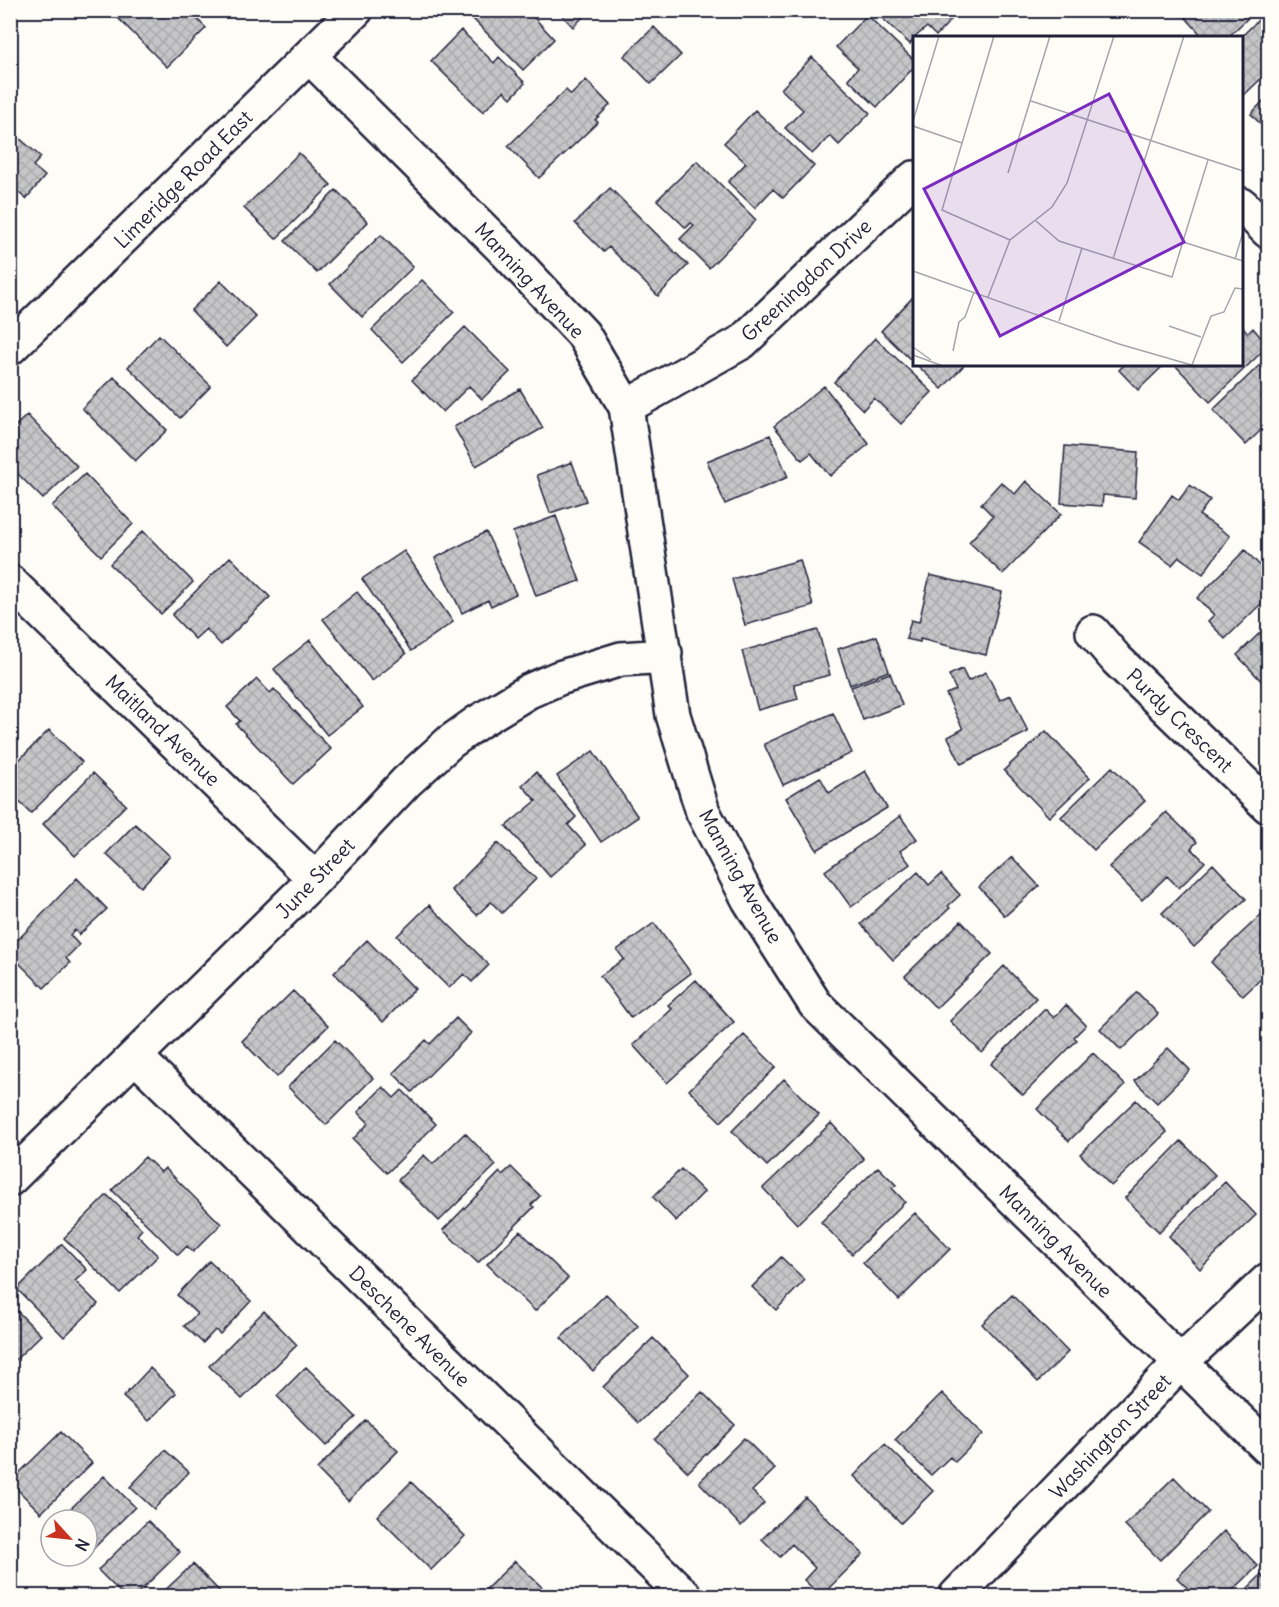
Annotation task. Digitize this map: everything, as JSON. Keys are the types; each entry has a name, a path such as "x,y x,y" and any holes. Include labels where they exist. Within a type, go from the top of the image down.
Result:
{"street":[{"name":"Limeridge Road East","path":"10,348 356,10"},
{"name":"Manning Avenue","path":"309,56 506,252 583,334 626,408 673,715 703,812 749,900 815,1004 1269,1448"},
{"name":"Greeningdon Drive","path":"626,408 742,342 913,180"},
{"path":"1243,206 1269,231"},
{"name":"Maitland Avenue","path":"10,582 315,879"},
{"name":"Purdy Crescent","path":"1093,633 1117,660 1269,806"},
{"name":"June Street","path":"10,1179 315,879 450,742 529,691 559,678 621,659 651,657 665,653"},
{"name":"Deschene Avenue","path":"135,1056 685,1596"},
{"name":"Washington Street","path":"956,1596 1180,1363 1269,1280"}],"building":[{"path":"110,10 188,10 206,28 167,67"},
{"path":"480,10 527,10 554,39 523,70 472,18"},
{"path":"557,10 590,10 573,27"},
{"path":"887,10 960,10 936,36 927,27 916,36 913,36 910,44 881,17"},
{"path":"1179,10 1247,10 1251,15 1229,36 1202,36"},
{"path":"1264,14 1268,19 1268,72 1243,96 1243,36"},
{"path":"867,15 913,59 913,68 877,107 848,79 858,68 836,47"},
{"path":"654,27 681,55 651,84 624,56"},
{"path":"461,30 494,63 499,57 525,83 511,98 504,91 483,112 431,61"},
{"path":"812,57 870,113 839,145 830,136 812,154 785,128 803,110 781,89"},
{"path":"586,80 610,105 595,120 598,122 539,178 508,146 566,90 571,95"},
{"path":"1268,96 1268,132 1251,114"},
{"path":"755,110 814,166 783,198 773,189 755,208 728,182 746,163 724,143"},
{"path":"10,130 41,157 33,166 45,176 26,199 12,187 10,189"},
{"path":"299,153 331,185 276,239 244,208"},
{"path":"697,161 756,220 709,268 680,239 694,225 691,223 686,228 657,200"},
{"path":"610,188 688,265 658,296 609,247 604,252 575,223"},
{"path":"336,190 368,222 317,273 285,241"},
{"path":"381,235 413,267 362,317 330,284"},
{"path":"422,280 454,312 403,362 372,330"},
{"path":"221,281 256,317 226,347 191,310"},
{"path":"913,297 913,362 881,331"},
{"path":"465,327 510,372 482,399 469,386 443,412 412,380"},
{"path":"1243,327 1248,333 1253,328 1268,346 1210,402 1176,366 1243,366"},
{"path":"159,335 211,386 180,418 128,367"},
{"path":"875,338 932,392 901,424 874,398 863,410 834,382"},
{"path":"1268,357 1268,423 1246,445 1213,410"},
{"path":"918,366 963,366 942,389"},
{"path":"1123,366 1163,366 1138,390 1119,370"},
{"path":"114,377 167,430 135,461 82,408"},
{"path":"824,386 869,444 830,476 811,453 802,460 774,426"},
{"path":"520,389 543,428 476,466 454,427"},
{"path":"27,415 77,466 43,499 10,466 10,431"},
{"path":"770,435 788,477 725,504 707,461"},
{"path":"1065,446 1138,452 1135,498 1103,495 1102,506 1061,503"},
{"path":"572,462 586,501 550,513 537,475"},
{"path":"85,474 133,524 101,556 52,506"},
{"path":"1026,481 1061,514 1003,574 969,542 993,516 981,504 1001,482 1015,494"},
{"path":"1190,485 1210,500 1199,515 1230,536 1203,574 1179,557 1172,565 1139,542 1172,495 1179,500"},
{"path":"556,516 580,581 536,596 513,532"},
{"path":"143,531 193,582 161,614 110,564"},
{"path":"486,532 516,594 491,606 488,600 462,613 435,558"},
{"path":"1245,550 1268,574 1268,597 1225,639 1208,621 1214,615 1197,598"},
{"path":"404,551 453,622 411,651 362,579"},
{"path":"230,557 270,597 221,645 206,629 195,639 172,615"},
{"path":"800,560 813,606 745,625 732,579"},
{"path":"930,575 1002,592 986,655 920,639 920,642 906,639 911,620 919,622"},
{"path":"357,592 406,654 372,681 323,619"},
{"path":"1268,627 1268,688 1237,655"},
{"path":"818,630 830,675 794,684 798,699 758,710 742,651"},
{"path":"877,636 889,671 850,685 838,649"},
{"path":"310,640 363,707 327,735 274,669"},
{"path":"962,669 968,681 986,672 1000,700 1011,695 1028,732 961,764 948,737 963,729 946,694 956,690 949,675"},
{"path":"890,673 902,705 863,720 851,687"},
{"path":"257,679 270,693 274,689 331,749 293,784 236,724 240,721 227,707"},
{"path":"833,713 852,753 783,785 764,744"},
{"path":"49,730 82,762 31,813 10,793 10,769"},
{"path":"1046,731 1090,778 1049,817 1004,770"},
{"path":"593,751 638,817 601,842 557,776"},
{"path":"1112,767 1145,801 1094,850 1061,817"},
{"path":"865,771 887,808 817,850 786,798 820,777 829,793"},
{"path":"536,772 576,817 568,825 586,845 550,877 506,826 536,801 522,785"},
{"path":"93,773 126,805 75,856 43,824"},
{"path":"1166,812 1197,842 1191,848 1205,862 1179,888 1167,876 1142,900 1109,867"},
{"path":"900,816 917,839 900,851 910,864 851,907 825,871"},
{"path":"135,824 170,856 141,887 106,854"},
{"path":"498,843 536,879 502,913 491,902 477,915 451,890"},
{"path":"1012,857 1039,886 1005,916 979,887"},
{"path":"1213,864 1246,899 1194,947 1162,913"},
{"path":"918,872 929,885 941,874 960,895 948,906 950,908 893,960 861,924"},
{"path":"77,878 107,909 79,935 75,930 70,935 79,945 66,958 70,963 44,988 10,954 10,948"},
{"path":"429,905 489,965 472,982 464,974 449,988 397,936"},
{"path":"1264,912 1268,917 1268,972 1243,996 1211,962"},
{"path":"961,921 992,954 936,1008 905,976"},
{"path":"654,923 691,973 631,1018 600,976 624,959 617,950"},
{"path":"367,940 415,989 383,1022 334,973"},
{"path":"1004,966 1036,998 982,1053 950,1021"},
{"path":"696,980 734,1022 667,1083 633,1045 672,1009 668,1005"},
{"path":"10,983 19,992 10,1000"},
{"path":"293,991 328,1026 277,1077 242,1041"},
{"path":"1137,992 1158,1014 1121,1050 1100,1029"},
{"path":"1066,1005 1086,1025 1074,1037 1077,1040 1023,1095 991,1064 1045,1009 1054,1018"},
{"path":"456,1018 471,1033 412,1092 393,1073 426,1040 430,1044"},
{"path":"744,1035 776,1067 721,1122 689,1090"},
{"path":"335,1040 373,1078 326,1125 288,1087"},
{"path":"1168,1048 1190,1070 1157,1103 1135,1081"},
{"path":"1093,1053 1125,1085 1069,1141 1037,1109"},
{"path":"784,1079 819,1115 767,1166 732,1131"},
{"path":"383,1087 394,1098 402,1090 436,1124 387,1173 353,1139 369,1123 358,1112"},
{"path":"1136,1100 1167,1132 1111,1186 1080,1154"},
{"path":"831,1123 864,1159 797,1224 763,1188"},
{"path":"465,1133 496,1165 439,1221 398,1180 424,1155 433,1164"},
{"path":"1181,1141 1215,1175 1159,1232 1125,1198"},
{"path":"145,1157 161,1172 165,1168 221,1224 193,1252 187,1246 178,1255 112,1190"},
{"path":"511,1167 540,1196 531,1205 534,1207 478,1263 443,1230 500,1172 502,1175"},
{"path":"878,1167 896,1185 892,1188 905,1202 852,1254 821,1222"},
{"path":"681,1169 704,1192 676,1221 653,1197"},
{"path":"1225,1182 1256,1215 1200,1269 1169,1236"},
{"path":"107,1195 142,1229 137,1235 158,1256 120,1293 64,1238"},
{"path":"915,1213 950,1249 899,1300 863,1263"},
{"path":"520,1231 568,1278 535,1311 487,1264"},
{"path":"62,1244 87,1270 75,1281 98,1304 64,1337 17,1289"},
{"path":"781,1257 805,1280 776,1310 752,1287"},
{"path":"209,1261 251,1301 220,1334 215,1330 203,1343 184,1326 197,1314 177,1295"},
{"path":"606,1294 638,1326 593,1371 561,1338"},
{"path":"1012,1295 1068,1352 1038,1382 982,1324"},
{"path":"10,1304 41,1335 10,1365"},
{"path":"264,1311 297,1345 242,1399 209,1366"},
{"path":"653,1338 689,1374 639,1423 603,1387"},
{"path":"306,1367 356,1417 326,1446 277,1396"},
{"path":"150,1368 176,1393 149,1421 123,1397"},
{"path":"702,1392 735,1425 688,1472 655,1439"},
{"path":"942,1393 983,1434 955,1462 950,1457 931,1475 895,1440"},
{"path":"366,1420 398,1451 348,1501 317,1469"},
{"path":"61,1432 92,1463 46,1508 39,1508 39,1511 10,1482"},
{"path":"744,1438 775,1469 752,1491 764,1503 741,1526 699,1482"},
{"path":"885,1444 933,1491 901,1523 854,1476"},
{"path":"165,1450 189,1472 154,1509 130,1487"},
{"path":"104,1476 135,1507 99,1543 99,1508 71,1508"},
{"path":"1174,1477 1208,1512 1160,1560 1125,1525"},
{"path":"411,1482 465,1536 431,1570 377,1516"},
{"path":"805,1497 863,1554 821,1596 804,1580 815,1568 792,1544 780,1557 762,1539"},
{"path":"148,1521 180,1552 135,1596 124,1596 98,1570"},
{"path":"1224,1531 1258,1566 1227,1596 1196,1596 1177,1578"},
{"path":"515,1561 551,1596 479,1596"},
{"path":"193,1564 224,1596 159,1596"},
{"path":"1261,1575 1268,1582 1268,1596 1240,1596"}]}
